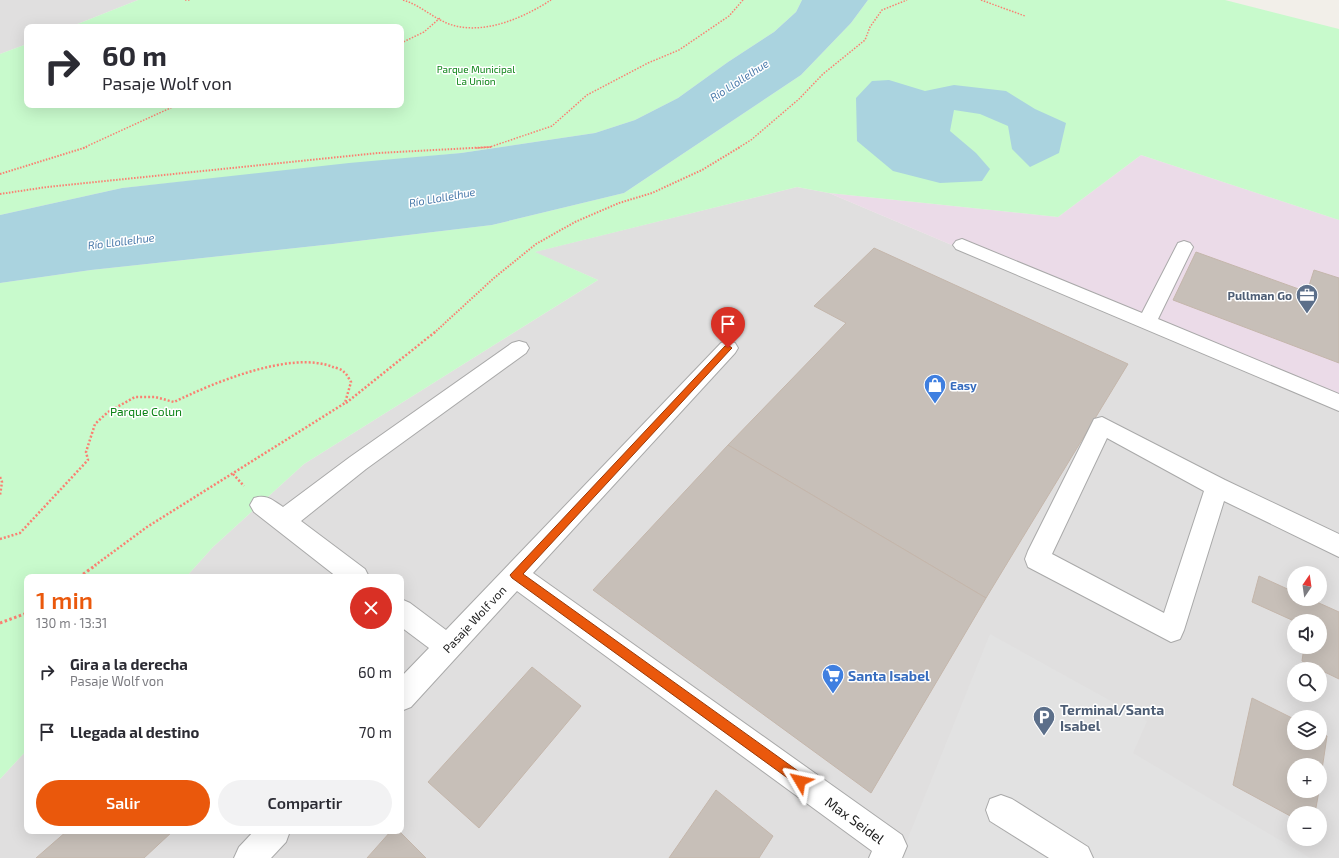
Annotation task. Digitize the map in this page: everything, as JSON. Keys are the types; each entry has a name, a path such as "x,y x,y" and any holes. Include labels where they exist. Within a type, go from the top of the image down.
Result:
{"street":[{"path":"962,245 1339,403"},
{"path":"1147,322 1184,247"},
{"path":"283,521 358,463 519,348"},
{"name":"Pasaje Wolf von","path":"404,694 728,348"},
{"path":"1217,487 1171,630 1037,559 1102,425 1217,487 1339,546"},
{"path":"262,505 352,574"},
{"name":"Max Seidel","path":"516,575 894,854"},
{"path":"404,614 448,647"},
{"path":"1001,810 1077,858"},
{"path":"250,858 272,834"}],"path":[{"path":"185,0 191,0"},
{"path":"403,0 411,2 450,24 478,28 510,20 539,8 551,0"},
{"path":"0,194 47,186 378,153 490,147 552,126 587,95 648,63 679,50 728,16 743,0"},
{"path":"83,574 147,527 345,403 444,325 494,278 536,244 575,222 619,203 652,193 702,170 751,140 799,99 823,74 865,40 870,27 882,10 907,0"},
{"path":"981,0 1025,16"},
{"path":"404,42 424,32 440,18"},
{"path":"0,174 89,146 171,108"},
{"path":"0,539 20,533 88,460 86,452 95,424 108,412 135,397 155,397 174,402 210,385 254,370 294,363 321,362 344,371 351,382 345,403"},
{"path":"0,477 2,482 0,495"},
{"path":"0,623 24,614"}],"shaded area":[{"path":"0,0 138,0 78,24 24,24 24,45 0,54"},
{"path":"1141,155 1339,220 1339,409 829,193 1058,217"},
{"path":"797,187 829,193 1339,409 1339,858 0,858 0,779 24,753 24,834 404,834 404,574 189,574 213,547 304,464 598,280 534,252"},
{"name":"Terminal/Santa Isabel","path":"990,634 1147,721 1133,753 1287,844 1287,846 1290,846 1310,858 900,858"}],"green space":[{"name":"Parque Municipal La Union","path":"138,0 802,0 796,12 774,32 728,62 678,98 635,120 595,133 461,153 122,188 0,215 0,54 24,45 24,108 404,108 404,24 78,24"},
{"name":"Parque Colun","path":"868,0 1225,0 1339,29 1339,220 1141,155 1058,217 829,193 797,187 535,252 598,280 304,464 213,547 189,574 24,574 24,753 0,779 0,283 91,270 492,225 624,193 801,75 851,23"}],"water":[{"name":"Río Llollelhue","path":"802,0 868,0 851,23 801,75 624,193 492,225 91,270 0,283 0,215 122,188 349,163 461,153 595,133 635,120 678,98 728,62 774,32 796,12"},
{"path":"889,80 925,91 954,85 1006,91 1035,109 1066,123 1059,153 1030,167 1012,149 1008,126 980,114 954,110 950,131 976,153 990,169 982,181 940,183 893,171 857,141 856,98 872,81"}],"building":[{"name":"Easy","path":"874,248 1128,364 986,598 728,445 846,323 814,306"},
{"path":"1196,252 1307,292 1314,270 1339,278 1339,363 1173,300"},
{"name":"Santa Isabel","path":"728,445 986,598 871,793 593,590"},
{"path":"1259,576 1287,589 1287,606 1326,606 1339,612 1339,679 1327,673 1327,662 1302,661 1303,654 1327,654 1327,614 1287,614 1287,618 1252,602"},
{"path":"532,667 581,706 479,828 428,782"},
{"path":"1252,698 1287,716 1287,750 1325,750 1324,758 1287,758 1287,798 1318,798 1316,806 1287,806 1287,814 1233,785"},
{"path":"716,790 773,836 759,858 669,858"},
{"path":"64,834 170,834 144,858 36,858"},
{"path":"388,834 402,834 426,858 367,858"}],"place":[{"name":"Pullman Go","path":"1307,314"},
{"name":"Easy","path":"935,404"},
{"name":"Santa Isabel","path":"833,694"},
{"name":"Terminal/Santa Isabel","path":"1044,736"}],"route":[{"path":"728,348 516,575 800,781"}]}
